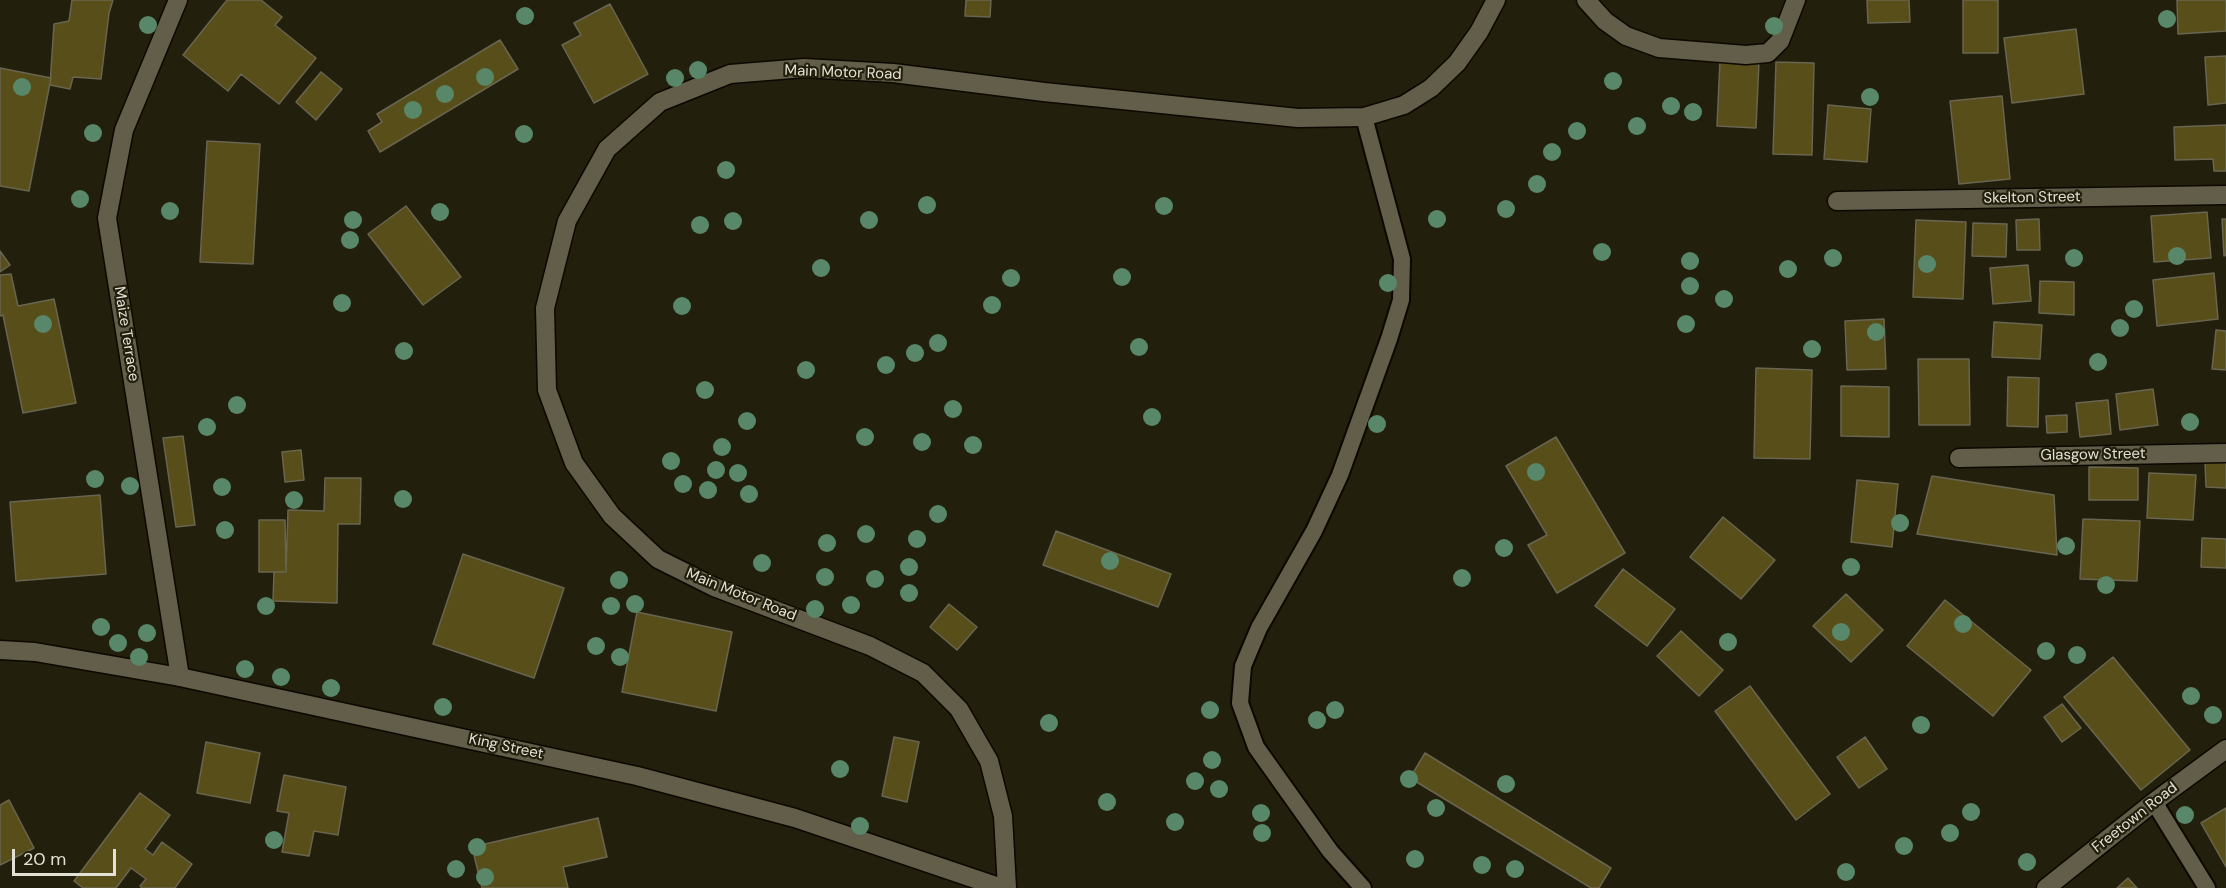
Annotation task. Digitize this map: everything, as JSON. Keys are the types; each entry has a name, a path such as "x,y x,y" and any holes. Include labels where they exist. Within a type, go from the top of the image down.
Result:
{"main road":[{"name":"Maize Terrace","path":"178,0 124,130 107,218 180,677"},
{"path":"1586,0 1605,21 1626,36 1659,48 1746,56 1768,53 1780,40 1796,0"},
{"name":"Main Motor Road","path":"1007,888 1003,816 989,761 959,709 923,673 870,646 714,587 658,559 612,516 574,463 547,390 545,308 567,221 607,149 660,102 730,74 804,68 893,73 1044,92 1298,118 1364,117 1404,105 1431,88 1457,63 1479,32 1495,1"},
{"name":"Skelton Street","path":"1838,201 2226,195"},
{"name":"Glasgow Street","path":"1959,458 2226,453"},
{"name":"King Street","path":"0,650 35,652 180,677 638,776 795,818 1002,888"},
{"name":"Freetown Road","path":"2046,888 2154,802 2226,749"}],"lane":[{"path":"1364,117 1402,259 1401,300 1340,475 1314,531 1259,628 1243,666 1240,703 1256,747 1330,851 1364,888"},
{"path":"2154,802 2206,888"}],"building":[{"path":"72,0 113,0 109,13 101,79 73,77 70,89 50,85 54,24 69,21"},
{"path":"227,0 261,0 282,17 275,25 316,58 279,104 241,74 228,91 183,55"},
{"path":"966,0 991,0 990,17 965,16"},
{"path":"1867,0 1909,0 1910,22 1868,23"},
{"path":"1963,0 1998,0 1998,53 1963,53"},
{"path":"2177,0 2226,0 2226,31 2178,34"},
{"path":"610,4 648,74 594,103 562,45 581,35 574,23"},
{"path":"2076,29 2084,94 2012,103 2004,38"},
{"path":"500,40 518,69 380,152 368,131 382,122 377,114"},
{"path":"2226,56 2226,103 2208,105 2205,57"},
{"path":"1720,60 1759,62 1756,128 1717,126"},
{"path":"1776,62 1814,63 1812,155 1773,154"},
{"path":"0,68 51,78 29,191 0,186"},
{"path":"321,72 342,89 316,120 296,102"},
{"path":"2002,96 2010,179 1959,184 1950,101"},
{"path":"1828,105 1871,109 1867,162 1824,159"},
{"path":"2226,125 2226,171 2214,171 2213,159 2175,160 2174,127"},
{"path":"207,141 260,144 253,264 200,262"},
{"path":"406,206 461,277 423,305 368,234"},
{"path":"2207,212 2211,258 2154,262 2151,216"},
{"path":"2039,219 2040,250 2017,250 2016,220"},
{"path":"2222,219 2226,219 2226,255 2224,256"},
{"path":"1916,220 1966,222 1963,299 1913,297"},
{"path":"1973,223 2007,224 2006,257 1972,256"},
{"path":"0,251 10,265 0,272"},
{"path":"2028,265 2031,301 1993,304 1990,268"},
{"path":"2214,273 2218,319 2157,326 2153,280"},
{"path":"11,274 18,306 54,299 76,403 23,413 3,315 0,316 0,275"},
{"path":"2040,281 2074,282 2074,315 2039,313"},
{"path":"1884,319 1886,369 1847,370 1845,321"},
{"path":"1994,322 2042,325 2040,359 1992,357"},
{"path":"2216,330 2226,331 2226,370 2212,369"},
{"path":"1918,359 1969,359 1970,425 1919,425"},
{"path":"1756,368 1812,370 1810,459 1754,458"},
{"path":"2008,377 2039,378 2038,427 2007,426"},
{"path":"1841,386 1889,387 1889,437 1841,436"},
{"path":"2153,389 2158,425 2120,430 2116,394"},
{"path":"2108,400 2111,434 2080,437 2076,403"},
{"path":"2067,415 2067,432 2047,433 2046,416"},
{"path":"183,436 195,525 176,527 163,438"},
{"path":"1556,437 1625,553 1557,593 1528,545 1547,535 1506,466"},
{"path":"301,450 304,480 285,482 282,452"},
{"path":"2205,461 2226,462 2226,488 2206,487"},
{"path":"2089,467 2138,468 2138,500 2089,500"},
{"path":"2149,473 2196,475 2193,520 2147,518"},
{"path":"1932,476 2054,495 2057,555 1917,534"},
{"path":"325,478 361,478 360,524 338,524 337,603 273,601 274,572 286,572 288,510 324,511"},
{"path":"1857,480 1898,484 1892,547 1851,542"},
{"path":"100,495 106,574 16,581 10,502"},
{"path":"1723,517 1775,560 1741,599 1690,557"},
{"path":"2083,519 2140,521 2137,581 2080,579"},
{"path":"259,520 285,520 286,572 259,572"},
{"path":"1056,531 1171,574 1158,607 1043,565"},
{"path":"2202,538 2226,539 2226,568 2201,567"},
{"path":"463,554 564,588 534,678 433,644"},
{"path":"1623,569 1675,609 1647,646 1595,606"},
{"path":"1846,594 1883,630 1851,662 1813,626"},
{"path":"1945,600 2031,670 1993,716 1907,646"},
{"path":"949,604 977,627 957,650 930,627"},
{"path":"637,612 732,632 716,711 622,692"},
{"path":"1681,631 1723,670 1699,696 1657,656"},
{"path":"2113,657 2190,750 2141,790 2064,697"},
{"path":"1750,686 1830,794 1796,820 1715,711"},
{"path":"2062,704 2081,728 2062,742 2044,717"},
{"path":"894,737 919,742 907,802 882,796"},
{"path":"1865,737 1887,769 1859,788 1837,757"},
{"path":"206,742 260,753 250,803 197,793"},
{"path":"1425,753 1611,868 1599,888 1591,888 1410,778"},
{"path":"284,775 346,787 338,835 314,831 309,856 282,852 289,813 277,811"},
{"path":"140,793 170,815 145,849 153,855 162,842 192,864 175,888 142,888 140,886 146,879 131,868 116,888 83,888 74,881"},
{"path":"9,800 34,848 0,865 0,805"},
{"path":"2226,808 2226,867 2201,823"},
{"path":"598,818 607,857 563,867 568,888 482,888 472,847"},
{"path":"2128,878 2137,888 2117,888"}]}
